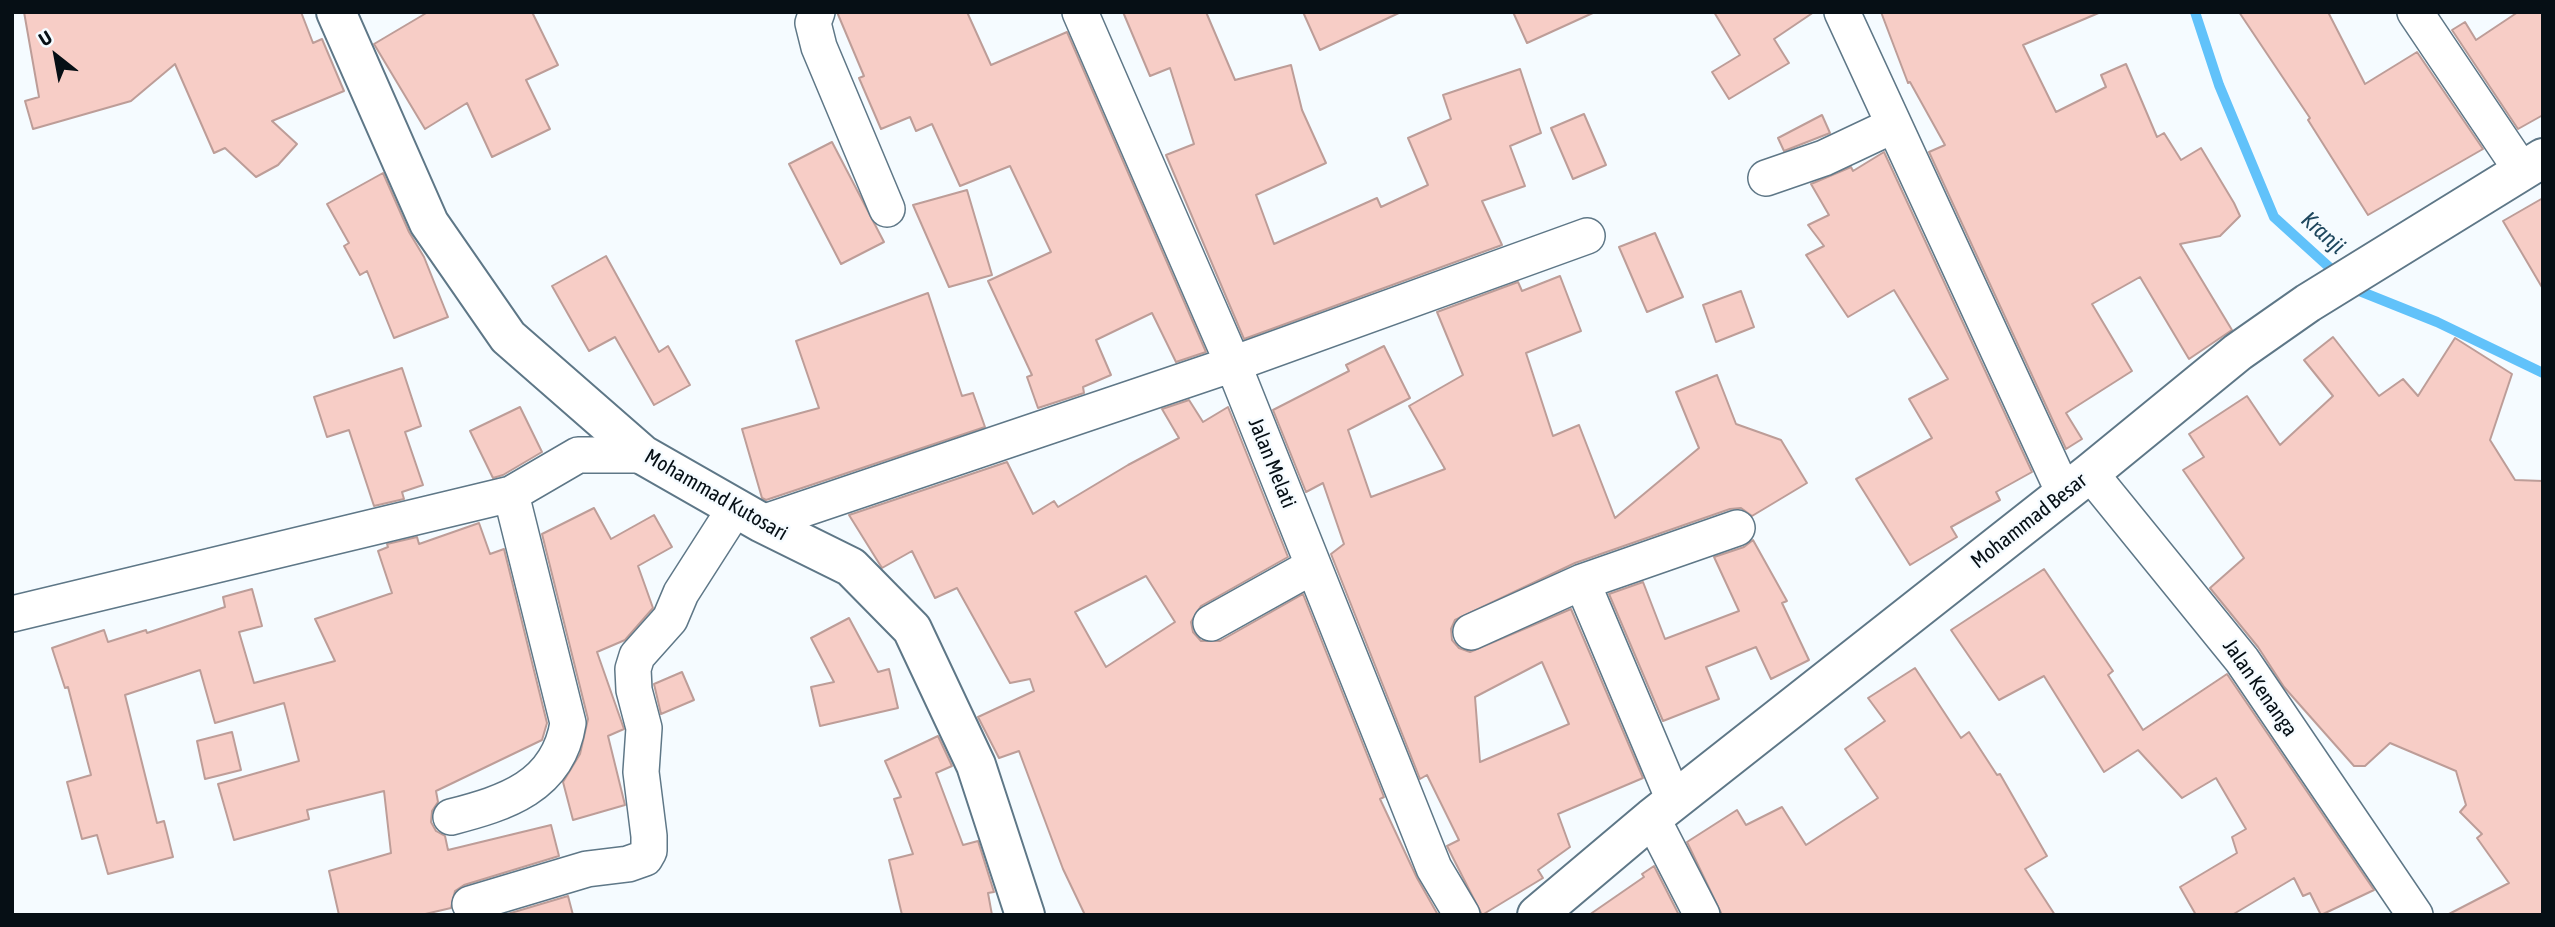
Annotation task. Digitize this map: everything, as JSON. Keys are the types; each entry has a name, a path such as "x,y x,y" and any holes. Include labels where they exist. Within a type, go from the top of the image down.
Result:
{"street":[{"name":"Mohammad Kutosari","path":"335,12 429,223 508,337 643,455 749,515 851,567 912,629 976,765 1025,915"},
{"path":"817,12 813,23 819,47 887,209"},
{"name":"Jalan Melati","path":"1080,12 1233,364 1434,868 1462,915"},
{"name":"Jalan Kenanga","path":"1842,12 1894,125 2077,483 2242,660 2415,915"},
{"path":"2416,12 2532,164"},
{"path":"1766,178 1824,158 1894,125"},
{"name":"Mohammad Besar","path":"1537,915 1663,809 2077,483 2238,352 2308,303 2532,164"},
{"path":"470,904 587,869 628,864 645,858 649,851 649,836 641,772 644,728 634,690 633,669 637,656 670,619 681,593 749,515 1233,364 1587,236"},
{"path":"12,614 511,494 578,455 643,455"},
{"path":"452,817 501,804 519,795 543,774 566,733 568,723 511,494"},
{"path":"1471,632 1582,582 1737,528"},
{"path":"1211,624 1313,566"},
{"path":"1582,582 1702,915"}],"building":[{"path":"24,12 301,12 313,43 322,39 344,91 272,121 297,144 278,165 256,177 225,148 214,153 175,64 131,101 33,129 25,101 39,97"},
{"path":"428,12 532,12 558,65 526,80 550,129 492,157 467,103 425,129 374,44"},
{"path":"837,12 967,12 991,65 1067,32 1206,352 1176,362 1152,313 1096,340 1111,375 1083,387 1084,393 1038,408 1027,377 1032,375 988,281 1051,252 1010,166 960,186 932,124 916,131 910,117 881,129 859,78 864,76"},
{"path":"1123,12 1206,12 1235,80 1291,65 1302,110 1326,163 1256,195 1274,244 1377,198 1381,207 1428,185 1408,138 1451,119 1443,95 1520,69 1541,133 1510,146 1525,186 1482,201 1502,245 1244,339 1166,155 1194,144 1170,68 1150,76"},
{"path":"1303,12 1401,12 1320,50"},
{"path":"1513,12 1595,12 1527,43"},
{"path":"1714,12 1814,12 1774,39 1789,63 1729,99 1712,72 1740,55"},
{"path":"1881,12 2101,12 2023,45 2056,112 2106,87 2101,75 2126,64 2157,137 2164,133 2181,160 2201,148 2240,216 2220,236 2180,244 2232,330 2189,359 2140,277 2092,304 2132,371 2066,413 2082,439 2066,449 1929,152 1945,145 1910,82 1908,83"},
{"path":"2239,12 2328,12 2365,84 2417,52 2483,149 2368,215 2308,120 2310,118"},
{"path":"2518,12 2543,12 2543,115 2518,129 2452,30 2465,22 2476,40"},
{"path":"1584,114 1606,165 1573,179 1551,128"},
{"path":"1822,115 1830,133 1784,151 1778,138"},
{"path":"832,142 884,242 841,264 789,164"},
{"path":"1884,152 2032,472 1996,492 2000,500 1951,527 1957,537 1910,565 1856,479 1932,438 1909,399 1948,379 1894,290 1848,317 1806,255 1824,246 1808,225 1829,215 1811,184 1851,167 1853,171"},
{"path":"383,173 409,232 424,257 448,317 394,338 367,271 360,275 344,246 349,243 327,204"},
{"path":"967,190 992,275 949,287 913,205"},
{"path":"2543,198 2543,289 2503,221"},
{"path":"1655,233 1683,297 1647,312 1619,247"},
{"path":"606,256 659,352 668,346 690,385 654,405 615,337 589,351 552,286"},
{"path":"1560,276 1581,331 1526,353 1553,436 1579,425 1615,518 1699,448 1676,392 1717,375 1736,424 1781,440 1807,483 1752,516 1741,508 1730,509 1575,563 1455,620 1451,629 1452,640 1459,648 1470,652 1571,609 1643,778 1558,814 1570,847 1538,870 1543,878 1482,915 1447,846 1459,840 1427,775 1420,779 1331,554 1344,544 1323,483 1306,492 1273,410 1349,371 1346,365 1384,346 1410,398 1348,430 1371,497 1445,469 1409,406 1463,375 1437,312 1518,282 1522,291","holes":["1542,662 1569,724 1480,762 1475,697"]},
{"path":"1741,291 1754,327 1716,342 1703,305"},
{"path":"928,293 962,396 973,393 985,427 766,500 762,498 742,429 819,408 796,341"},
{"path":"2333,337 2379,396 2403,379 2418,396 2455,338 2512,374 2490,440 2515,480 2543,481 2543,915 2447,915 2509,883 2477,838 2482,834 2460,812 2466,805 2456,771 2390,743 2365,766 2354,766 2284,687 2258,647 2210,588 2244,558 2183,470 2204,457 2189,434 2247,396 2280,445 2333,396 2304,360"},
{"path":"402,368 421,426 405,432 423,485 402,492 404,499 374,506 349,430 327,437 314,397"},
{"path":"1189,400 1203,422 1228,407 1288,557 1201,606 1191,622 1193,632 1201,641 1220,641 1303,594 1384,797 1380,799 1417,878 1438,915 1085,915 1063,869 1019,751 999,758 978,717 1034,691 1030,679 1010,683 957,588 935,598 912,551 882,568 849,515 1007,462 1033,514 1054,501 1058,507 1179,438 1162,409","holes":["1146,576 1175,622 1106,667 1075,612"]},
{"path":"520,407 542,452 493,478 470,431"},
{"path":"594,508 611,539 654,515 672,547 638,566 653,608 625,640 597,652 624,729 608,736 625,805 573,820 563,782 580,754 588,719 542,534"},
{"path":"479,523 490,554 504,549 547,723 542,740 436,791 438,802 432,811 431,822 436,831 445,836 448,850 551,825 559,856 464,885 455,891 451,908 421,915 339,915 329,871 391,853 384,791 307,810 309,819 234,840 218,784 299,761 284,703 215,723 200,670 125,695 157,823 164,821 173,857 108,874 97,835 82,839 67,782 91,775 68,687 65,688 52,648 104,630 108,642 146,630 147,633 225,607 223,597 252,589 262,626 239,632 254,683 335,661 315,619 392,593 378,551 388,547 387,544 417,537 419,544"},
{"path":"1753,540 1787,601 1782,603 1809,660 1771,679 1756,647 1706,667 1719,699 1663,721 1609,594 1643,582 1665,639 1739,611 1714,557 1744,547"},
{"path":"2044,569 2113,671 2108,675 2143,730 2227,674 2374,890 2321,915 2310,893 2303,896 2294,878 2232,915 2196,915 2180,887 2237,853 2232,837 2246,829 2216,778 2182,798 2138,750 2104,772 2044,676 1999,700 1951,630"},
{"path":"849,618 878,672 889,669 898,708 820,726 811,687 834,682 811,638"},
{"path":"1915,668 1961,738 1969,732 1997,775 2000,774 2047,856 2025,869 2055,915 1722,915 1687,842 1737,810 1746,825 1782,807 1806,845 1878,798 1845,749 1885,721 1868,698"},
{"path":"682,672 694,700 661,714 654,684"},
{"path":"232,732 241,770 205,779 197,741"},
{"path":"938,736 952,766 936,773 963,845 978,841 994,892 988,893 992,915 902,915 889,860 913,854 894,799 901,797 885,761"},
{"path":"1654,866 1679,915 1589,915 1644,877 1642,874"},
{"path":"568,896 573,915 504,915"}],"waterway":[{"name":"Kranji","path":"2195,12 2219,85 2274,217 2340,277"},
{"name":"Kranji","path":"2352,288 2437,322 2543,373"}]}
